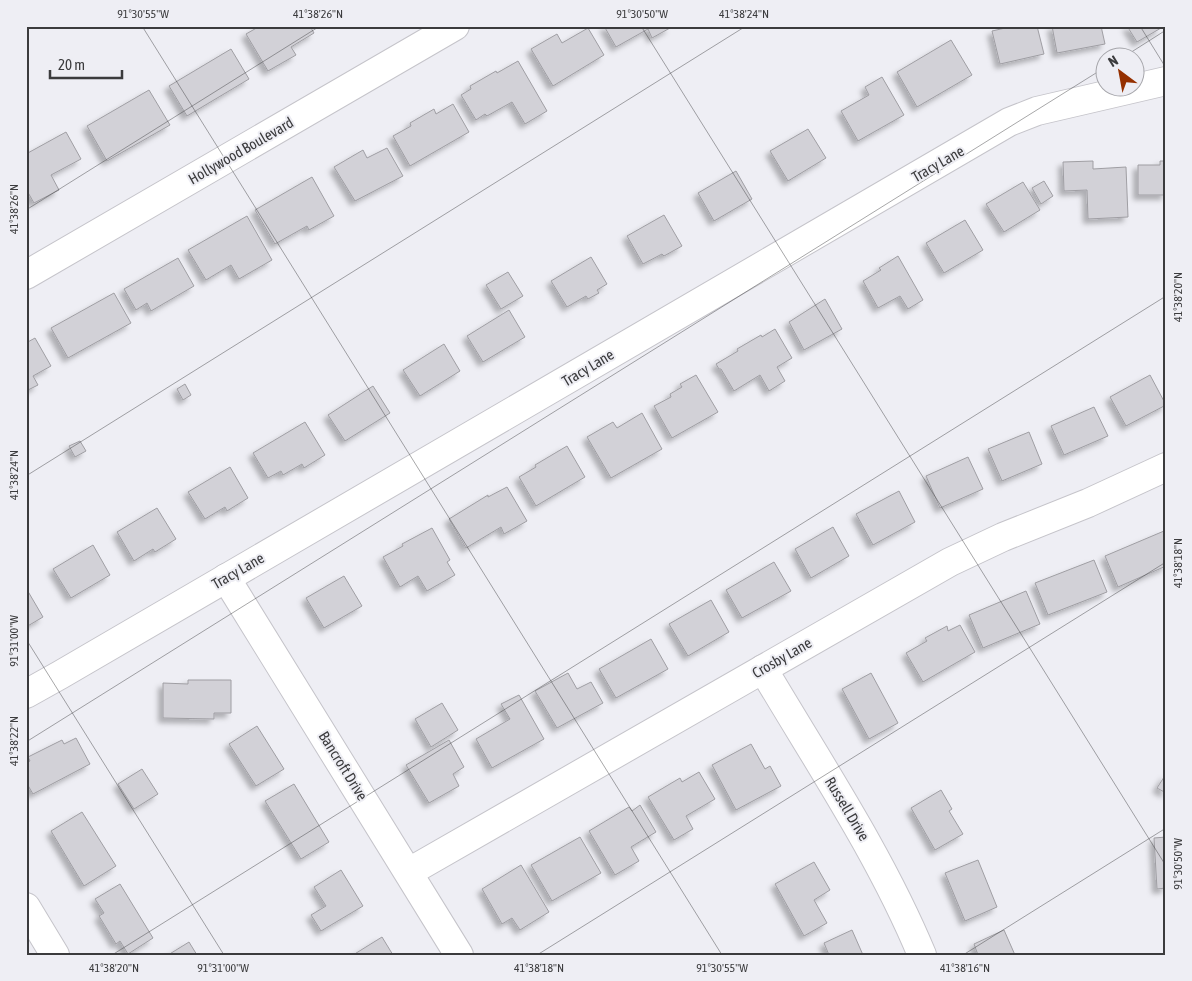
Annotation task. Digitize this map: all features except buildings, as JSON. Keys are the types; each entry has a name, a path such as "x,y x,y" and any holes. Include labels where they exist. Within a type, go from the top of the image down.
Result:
{"street":[{"name":"Hollywood Boulevard","path":"26,275 455,26"},
{"name":"Tracy Lane","path":"26,694 1009,122 1037,111 1166,81"},
{"name":"Crosby Lane","path":"409,872 950,562 1004,537 1088,503 1166,467"},
{"name":"Bancroft Drive","path":"226,578 459,955"},
{"name":"Russell Drive","path":"763,669 862,834 887,880 922,955"},
{"path":"26,906 55,955"}]}
